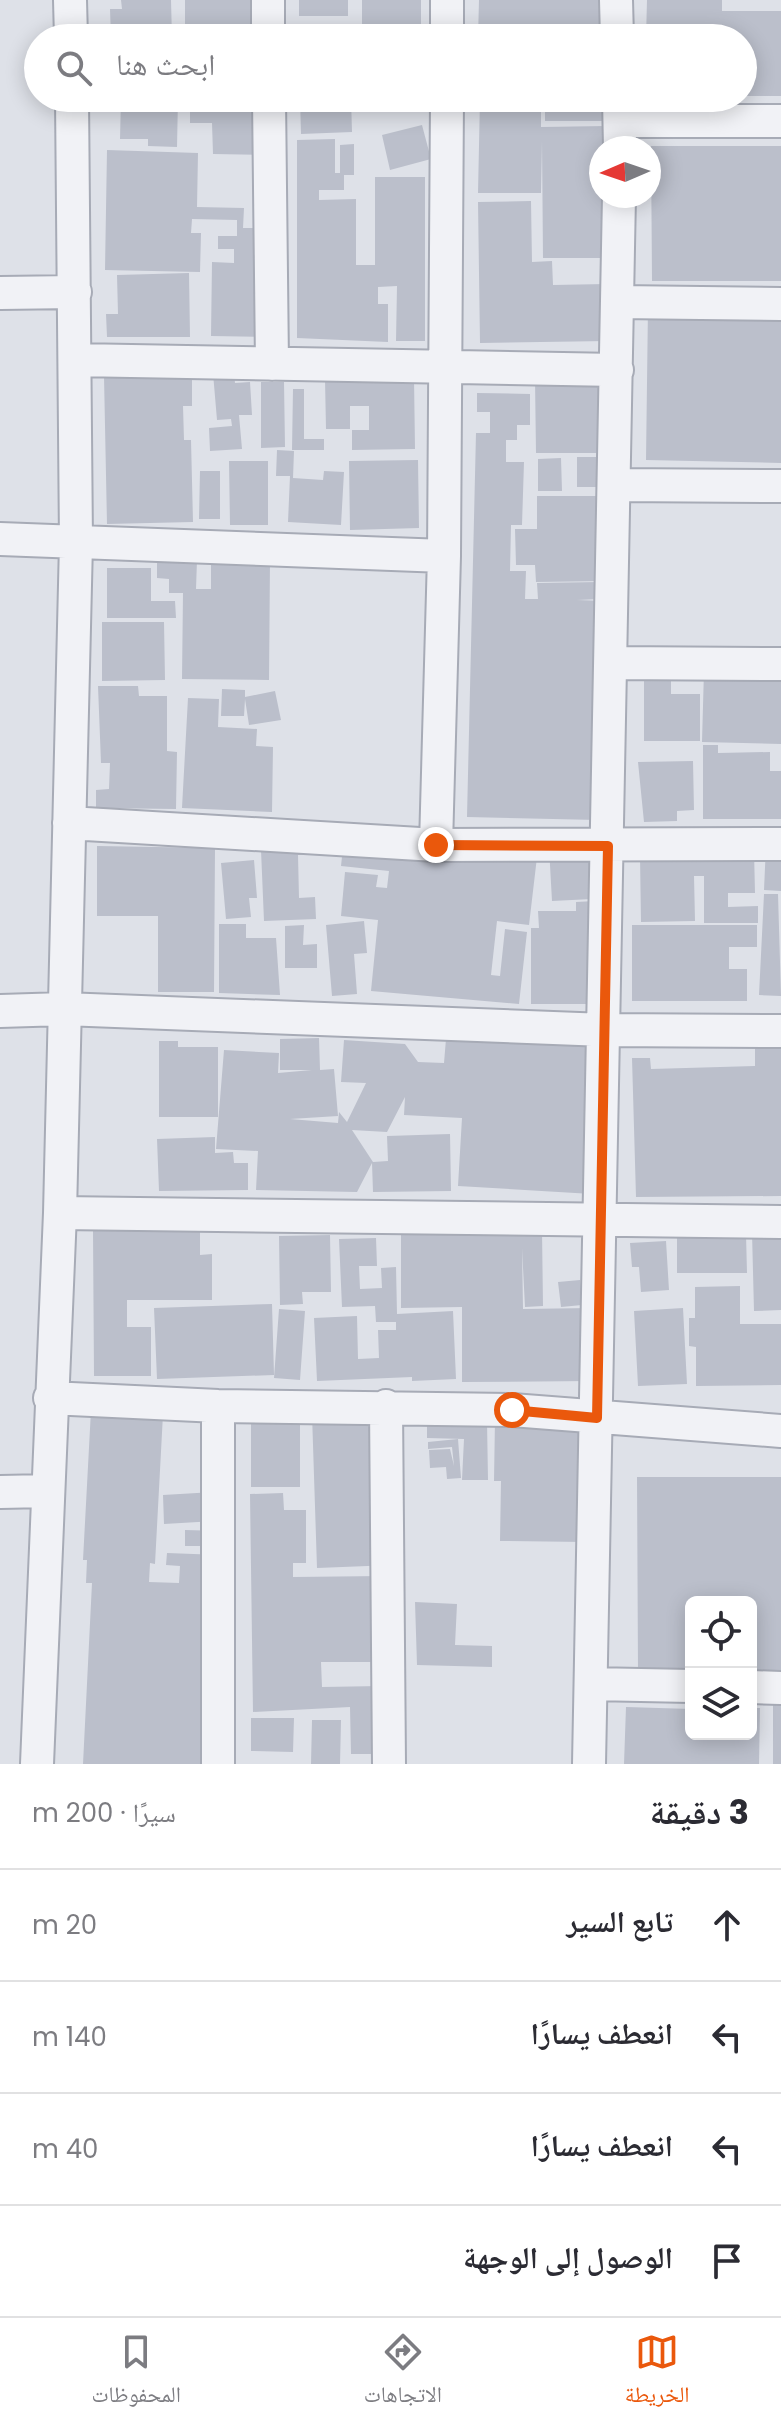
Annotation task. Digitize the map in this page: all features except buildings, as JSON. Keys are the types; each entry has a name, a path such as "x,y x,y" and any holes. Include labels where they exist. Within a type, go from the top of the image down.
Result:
{"street":[{"path":"70,0 71,24"},
{"path":"268,0 268,24"},
{"path":"447,0 447,24"},
{"path":"616,0 617,24"},
{"path":"37,1764 60,1213 76,543 72,112"},
{"path":"269,112 272,364"},
{"path":"436,845 447,365 447,112"},
{"path":"620,122 781,121"},
{"path":"589,1764 619,208"},
{"path":"0,293 75,292"},
{"path":"618,302 781,304"},
{"path":"76,360 617,370"},
{"path":"615,485 781,486"},
{"path":"0,539 444,556"},
{"path":"612,663 781,664"},
{"path":"69,823 436,845 781,844"},
{"path":"0,1011 64,1009 605,1030 781,1031"},
{"path":"60,1213 781,1222"},
{"path":"50,1398 218,1406 512,1410 781,1431"},
{"path":"218,1406 218,1764"},
{"path":"386,1406 389,1764"},
{"path":"0,1492 47,1491"},
{"path":"591,1684 685,1686"},
{"path":"757,1687 781,1688"}],"route":[{"path":"436,845 608,846 597,1418 512,1410"}]}
